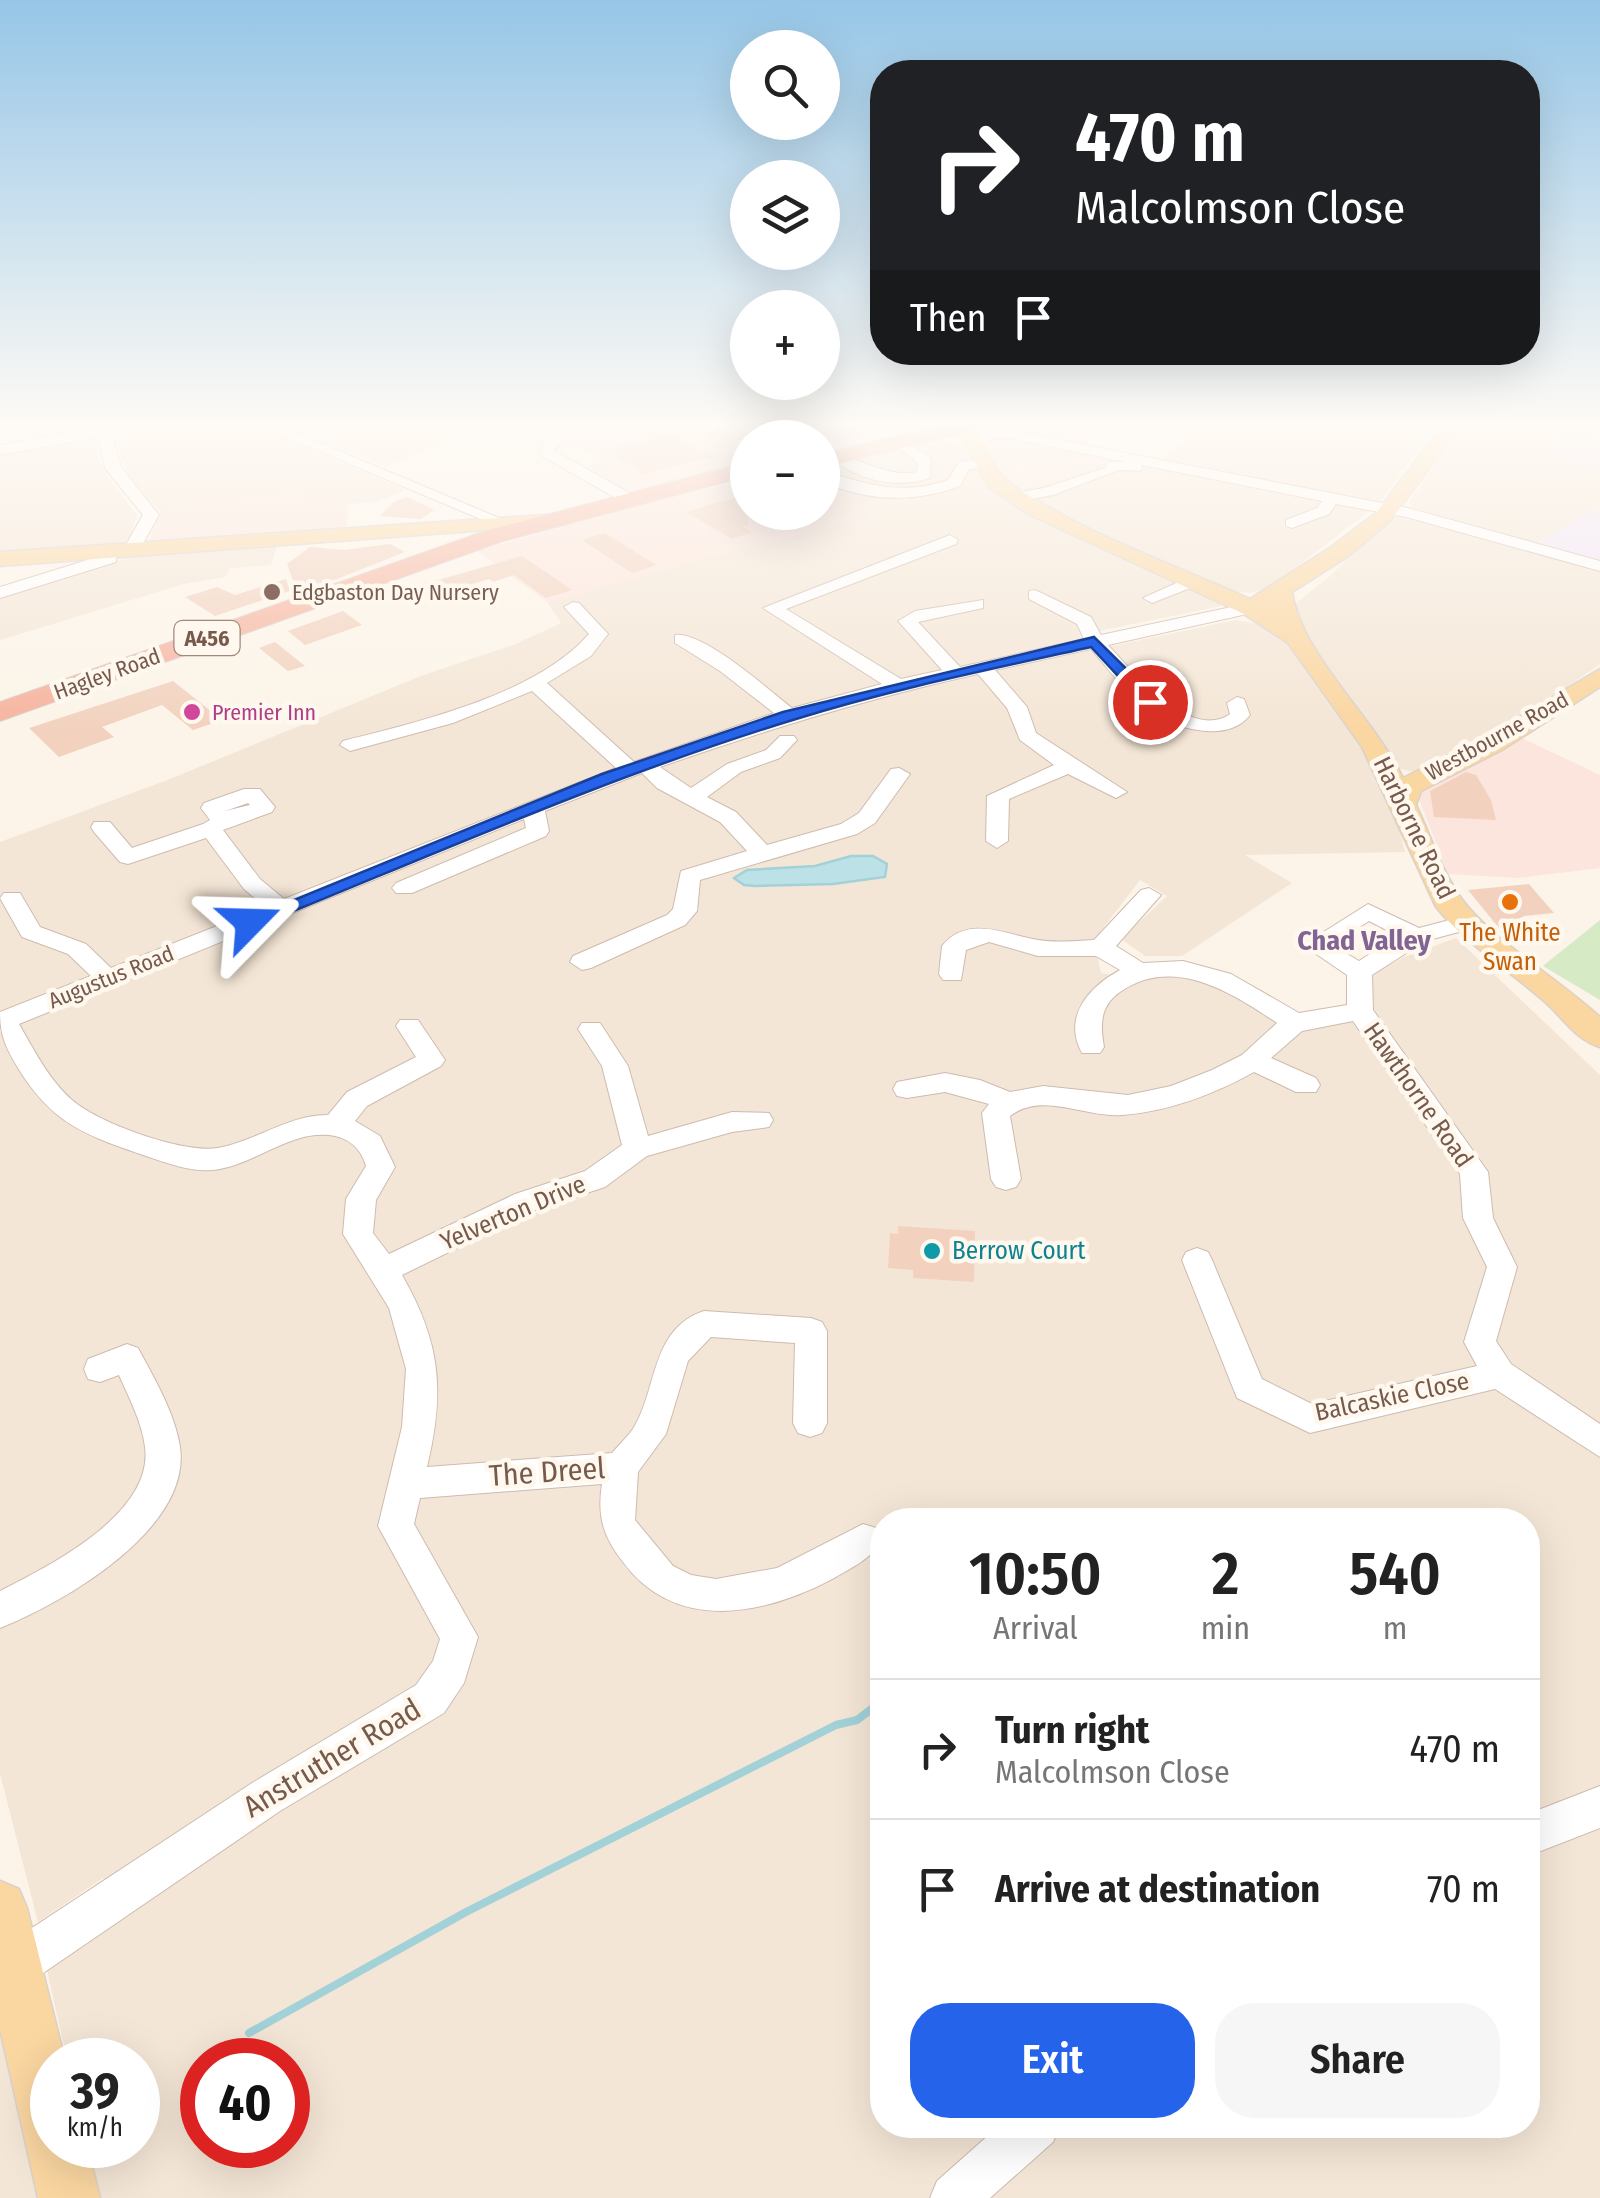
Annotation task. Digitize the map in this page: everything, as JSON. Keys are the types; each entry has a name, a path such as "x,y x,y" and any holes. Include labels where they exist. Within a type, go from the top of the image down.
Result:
{"highway":[{"name":"Hagley Road","path":"0,712 533,525"},
{"name":"Hagley Road","path":"442,558 556,525"}],"main road":[{"path":"0,559 121,554 506,525"},
{"name":"Harborne Road","path":"1064,525 1192,581 1288,633"},
{"path":"1238,608 1281,592 1372,525"},
{"name":"Harborne Road","path":"1281,592 1288,633 1365,732 1401,790 1432,877 1465,923 1600,1036"},
{"name":"Westbourne Road","path":"1401,790 1492,744 1600,676"},
{"path":"0,1908 31,2038"},
{"path":"63,2168 70,2198"}],"street":[{"path":"0,593 121,554 144,525"},
{"path":"1445,525 1600,566"},
{"path":"898,686 772,608 950,540"},
{"path":"1152,598 1192,581"},
{"path":"1035,595 1085,621 1094,642 1150,702 1178,718 1216,726 1233,723 1240,714 1236,703"},
{"path":"956,674 907,621 976,604"},
{"path":"350,745 420,728 556,673 598,638 599,634 574,607"},
{"name":"Augustus Road","path":"2,1021 628,771 789,715 1238,608"},
{"path":"682,639 727,667 789,715"},
{"path":"982,667 1016,708 1027,736 1069,766 1116,792"},
{"path":"526,687 628,771 666,783 728,817 760,852"},
{"path":"694,796 734,768 773,754 788,740"},
{"path":"997,841 998,796 1069,766"},
{"path":"582,962 676,920 684,911 689,876 849,828 867,818 900,774"},
{"path":"404,888 538,831 533,809"},
{"path":"102,827 128,858 216,825 252,884 281,910"},
{"path":"1101,948 1149,895"},
{"path":"12,898 32,932 77,949 108,979"},
{"path":"1416,936 1368,911 1314,946 1359,972 1416,936 1465,923"},
{"path":"952,974 954,946 970,937 1008,936 1038,948 1101,948 1139,971"},
{"path":"1091,1047 1085,1025 1091,1006 1120,980 1160,966 1217,974 1296,1023"},
{"name":"Hawthorne Road","path":"1359,972 1360,1012 1474,1172 1478,1218 1502,1267 1480,1342 1499,1374"},
{"path":"1556,996 1600,1015"},
{"path":"1006,1179 996,1113 1007,1102 1060,1095 1119,1106 1162,1100 1207,1085 1252,1060 1296,1023 1360,1012"},
{"path":"2,1021 32,1069 66,1111 195,1159 217,1157 306,1124 336,1125 357,1098 432,1060 409,1026"},
{"path":"590,1029 615,1066 637,1149"},
{"path":"1252,1060 1306,1085"},
{"path":"906,1089 927,1081 956,1083 982,1088 1007,1102"},
{"name":"Yelverton Drive","path":"384,1270 526,1202 595,1179 637,1149 732,1122 759,1120"},
{"name":"Anstruther Road","path":"14,1966 266,1797 430,1699 450,1670 459,1638 396,1526 422,1426 425,1372 415,1334 384,1270 358,1234 361,1198 381,1167 377,1151 362,1134 336,1125"},
{"name":"Balcaskie Close","path":"1197,1260 1250,1388 1310,1419 1499,1374"},
{"name":"The Dreel","path":"405,1484 620,1467 649,1434 674,1354 704,1324 811,1332 810,1424"},
{"path":"0,1610 116,1541 140,1514 154,1485 163,1461 162,1444 127,1357 100,1369"},
{"path":"1499,1374 1600,1442"},
{"path":"620,1467 618,1522 647,1568 670,1586 700,1598 776,1587 828,1566 863,1540"},
{"path":"1540,1830 1600,1807"},
{"path":"954,2198 1021,2138"}],"shaded area":[{"path":"0,525 134,525 130,538 121,544 0,555"},
{"path":"155,525 347,525 347,532 147,546"},
{"path":"568,525 730,525 730,530 816,530 547,602 478,551"},
{"path":"840,525 1050,525 1221,606 1079,635 1089,651 1235,620 1259,624 1290,640 1387,782 1405,852 1245,855 1292,883 1182,956 1145,956 1121,939 1167,896 1140,880 1094,940 1101,973 1138,979 1165,974 1201,977 1303,1030 1374,1011 1368,976 1404,957 1456,938 1600,1075 1600,2198 99,2198 92,2168 160,2168 160,2038 62,2038 47,1970 120,1920 103,1878 38,1922 0,1774 0,1032 330,896 319,886 0,1014 0,842 165,781 421,676 516,644 561,623 547,602 811,530 840,530"},
{"path":"1084,525 1351,525 1269,588 1250,593 1232,591"},
{"path":"1383,525 1428,525 1600,571 1600,664 1494,738 1413,772 1393,767 1374,731 1294,620 1290,608"},
{"path":"1472,525 1569,525 1536,543"},
{"path":"1569,525 1600,525 1600,562 1536,543"},
{"path":"277,546 271,565 230,568 225,577 184,584 0,640 0,597 138,555"},
{"path":"1520,737 1600,775 1600,868 1517,878 1448,874 1417,794 1437,779"},
{"path":"0,2030 30,2153 30,2168 34,2168 41,2198 0,2198"}],"green space":[{"path":"1600,920 1600,1000 1543,966"}],"water":[{"path":"851,856 873,856 887,864 885,877 833,884 755,886 734,878 747,870 815,866"}],"building":[{"path":"707,525 730,525 730,530 752,532 732,539"},
{"path":"605,533 656,565 632,573 582,540"},
{"path":"390,544 405,552 337,579 296,589 287,564 310,547 344,550"},
{"path":"522,556 572,590 546,598 514,575 416,601 403,590"},
{"path":"286,579 290,591 215,616 185,597 217,587 235,595"},
{"path":"343,611 362,625 305,645 288,631"},
{"path":"275,642 305,666 288,671 259,648"},
{"path":"173,681 222,720 193,730 162,705 102,727 114,737 59,757 29,728"},
{"path":"1466,772 1476,775 1491,800 1496,820 1434,817 1430,791"},
{"name":"The White Swan","path":"1529,884 1554,913 1523,916 1539,934 1507,938 1468,890"},
{"name":"Berrow Court","path":"898,1226 975,1231 974,1282 913,1278 913,1270 888,1268 890,1233 898,1234"}],"waterway":[{"path":"249,2033 466,1912 836,1725 857,1720 870,1710"}],"place":[{"name":"Edgbaston Day Nursery","path":"272,592"},
{"name":"Premier Inn","path":"192,712"},
{"name":"The White Swan","path":"1510,902"},
{"name":"Berrow Court","path":"932,1251"}],"district":[{"name":"Chad Valley","path":"1364,940"}],"route":[{"path":"250,922 608,778 789,715 898,686 1094,642 1114,659 1150,702"}]}
